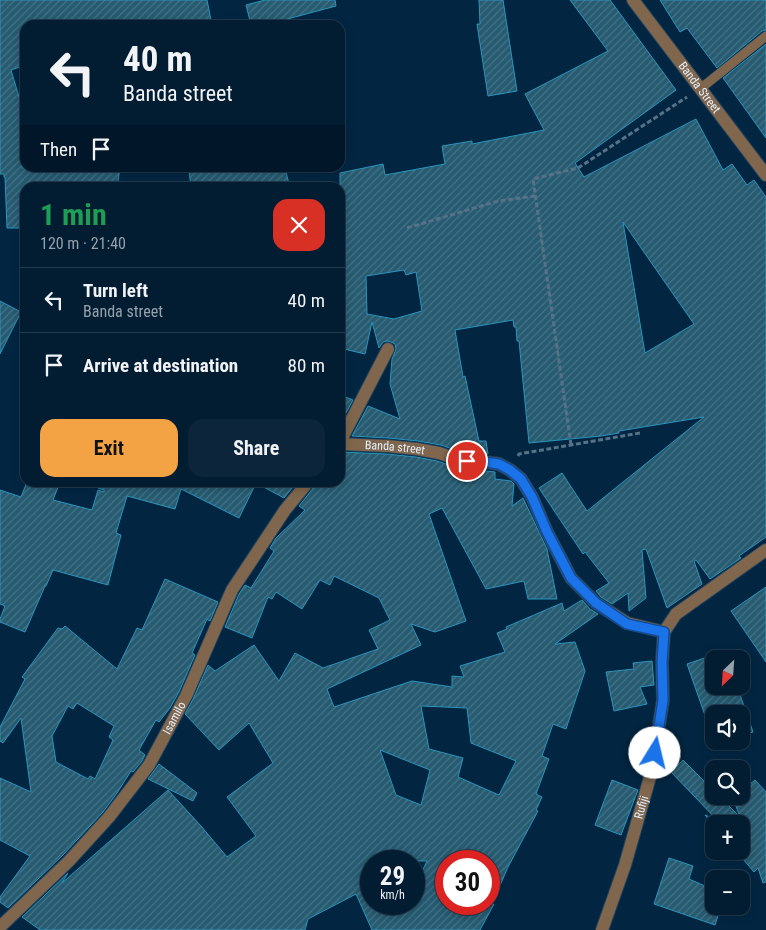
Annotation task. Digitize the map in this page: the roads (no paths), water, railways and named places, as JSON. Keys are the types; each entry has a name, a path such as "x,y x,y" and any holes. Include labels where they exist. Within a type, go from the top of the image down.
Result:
{"street":[{"name":"Banda Street","path":"633,0 766,175"},
{"path":"345,433 388,349"},
{"name":"Banda street","path":"345,443 417,449 459,460 499,464 510,470 521,479 532,497 547,532 571,578 596,603 627,624 664,632"},
{"name":"Isamilo","path":"0,926 69,861 109,817 149,765 186,696 232,590 285,510 304,487"},
{"path":"664,632 676,614 766,550"},
{"name":"Rufiji","path":"602,930 625,865 652,770 663,700 662,662 664,632"}],"lane":[{"path":"700,89 766,36"}]}
